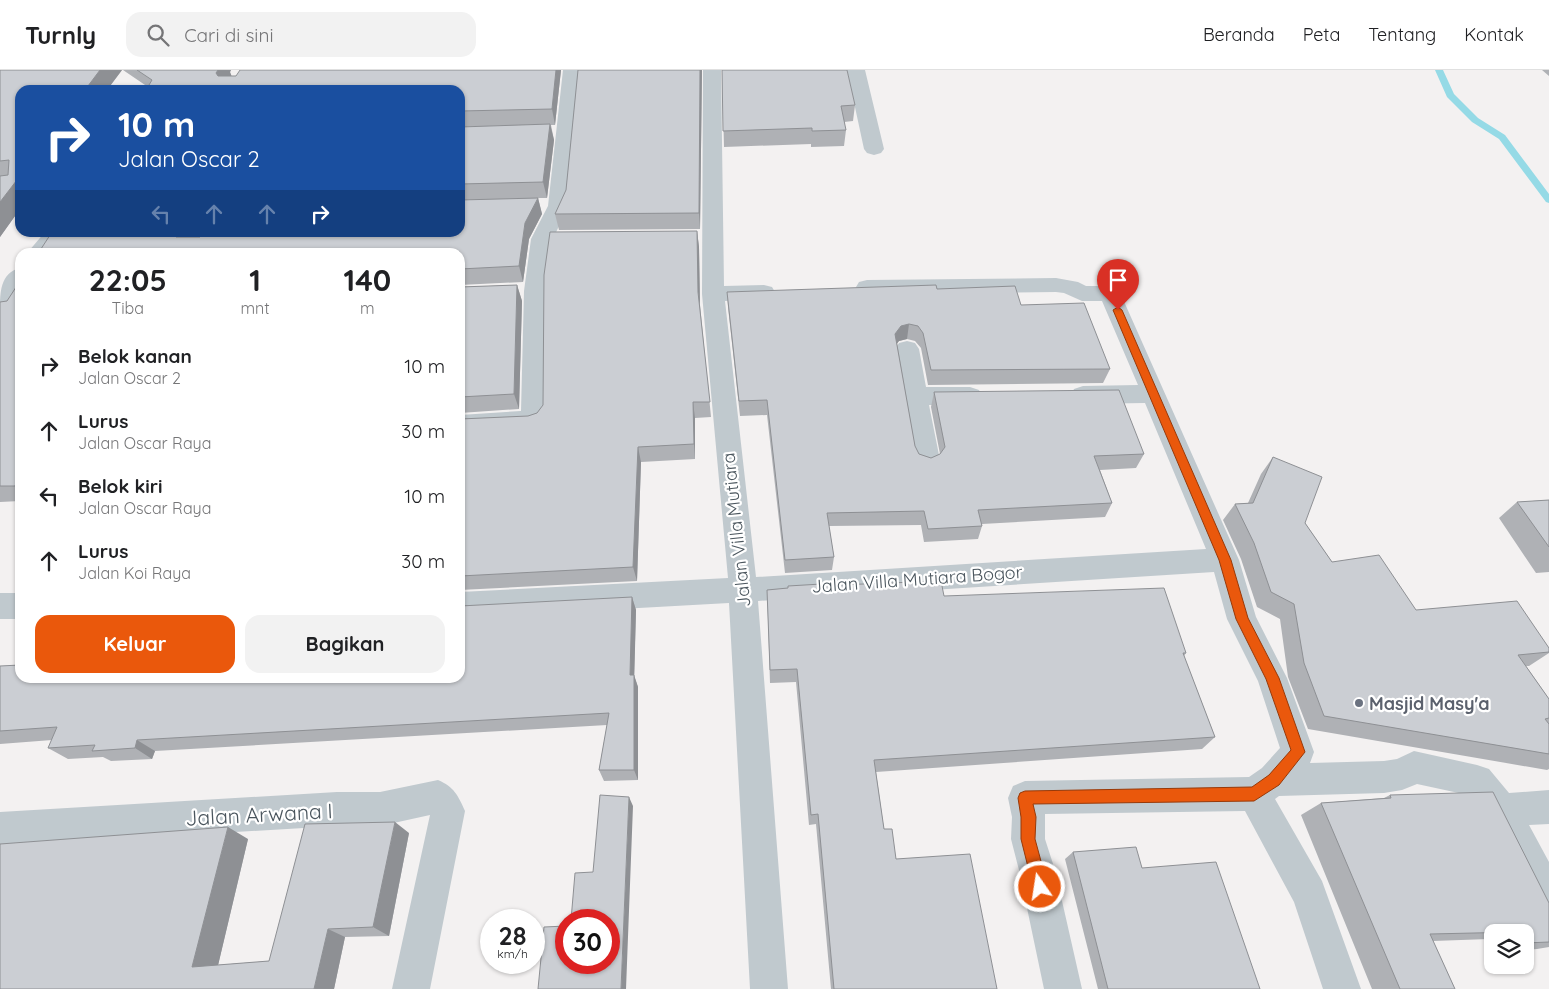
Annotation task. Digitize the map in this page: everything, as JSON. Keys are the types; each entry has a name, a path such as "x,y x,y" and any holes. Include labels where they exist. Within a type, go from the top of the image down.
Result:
{"street":[{"path":"465,424 533,420 526,291 552,239 548,206 556,132 572,70"},
{"name":"Jalan Villa Mutiara","path":"712,70 703,238 713,294 743,590 769,989"},
{"path":"856,70 874,149"},
{"path":"42,248 52,237"},
{"path":"9,306 8,292 15,282"},
{"path":"842,288 912,285 1056,285 1070,287 1082,294 1110,294 1225,560 1242,619 1272,678 1298,752 1264,787"},
{"path":"713,294 782,291"},
{"path":"907,348 928,460"},
{"path":"1065,395 1154,394"},
{"path":"916,396 996,396"},
{"name":"Jalan Villa Mutiara Bogor","path":"465,605 743,590 1225,560"},
{"path":"0,606 15,606"},
{"path":"1063,989 1037,870 1028,839 1028,817 1025,798 1047,796 1093,798 1264,787 1384,777 1402,774 1414,767 1477,781 1502,810 1549,898"},
{"path":"1264,787 1309,894 1342,989"},
{"name":"Jalan Arwana I","path":"0,829 337,809 380,809 438,797 448,811 411,989"},
{"path":"1502,810 1549,808"}],"building":[{"path":"0,70 100,70 89,85 15,85 15,182 0,202 0,176 8,175 9,160 0,161"},
{"path":"137,70 218,70 216,73 218,76 236,76 240,70 556,70 552,109 465,111 465,85 149,85 152,80"},
{"path":"578,70 700,70 699,213 555,214 566,190"},
{"path":"722,70 847,70 855,105 841,106 846,130 812,131 812,128 723,131"},
{"path":"550,124 543,182 465,184 465,127"},
{"path":"538,198 525,223 519,266 465,269 465,248 42,248 49,237 465,237 465,200"},
{"path":"697,231 698,292 710,402 693,402 694,444 638,447 633,567 465,576 465,419 528,416 537,413 543,405 544,275 550,232"},
{"path":"517,285 514,394 465,397 465,287"},
{"path":"936,285 937,289 1015,286 1021,305 1084,303 1110,369 931,370 923,333 918,326 909,324 901,326 895,334 915,446 919,454 931,458 940,454 945,447 934,392 1119,390 1144,454 1094,456 1112,503 978,510 982,526 928,529 924,511 827,513 834,557 785,560 767,400 739,401 727,292"},
{"path":"15,289 15,486 0,486 0,302 7,301"},
{"path":"1273,457 1322,477 1305,523 1332,562 1379,555 1416,610 1517,601 1549,648 1549,652 1518,655 1549,699 1549,718 1545,719 1549,724 1549,754 1324,716 1304,663 1294,604 1271,592 1254,543 1235,504 1253,503"},
{"path":"1549,500 1549,547 1517,502"},
{"path":"941,581 944,596 1164,588 1186,653 1183,653 1215,737 874,760 884,829 892,829 896,859 970,854 997,989 834,989 818,814 811,815 797,669 770,670 767,590 788,588 788,586 838,583 838,585"},
{"path":"632,597 630,675 634,675 634,770 599,770 609,713 137,740 135,748 92,751 95,745 48,748 57,727 0,731 0,666 15,665 15,683 465,683 465,606"},
{"path":"1493,792 1549,903 1549,942 1534,943 1534,924 1484,924 1484,933 1430,934 1455,989 1400,989 1321,803 1391,798 1390,795"},
{"path":"600,795 629,797 621,989 538,989 539,974 545,974 545,927 555,926 555,974 620,974 620,909 572,909 575,873 593,872"},
{"path":"395,822 373,927 328,929 314,989 0,989 0,844 228,827 192,967 269,961 305,824"},
{"path":"1136,847 1142,868 1216,862 1260,989 1108,989 1073,852"}],"waterway":[{"path":"1439,70 1450,95 1475,120 1502,137 1549,200"}],"place":[{"name":"Masjid Masy'a","path":"1359,703"}],"route":[{"path":"1040,887 1028,839 1028,817 1025,798 1047,796 1093,798 1254,794 1274,780 1298,752 1272,678 1242,619 1225,560 1118,310"}]}
